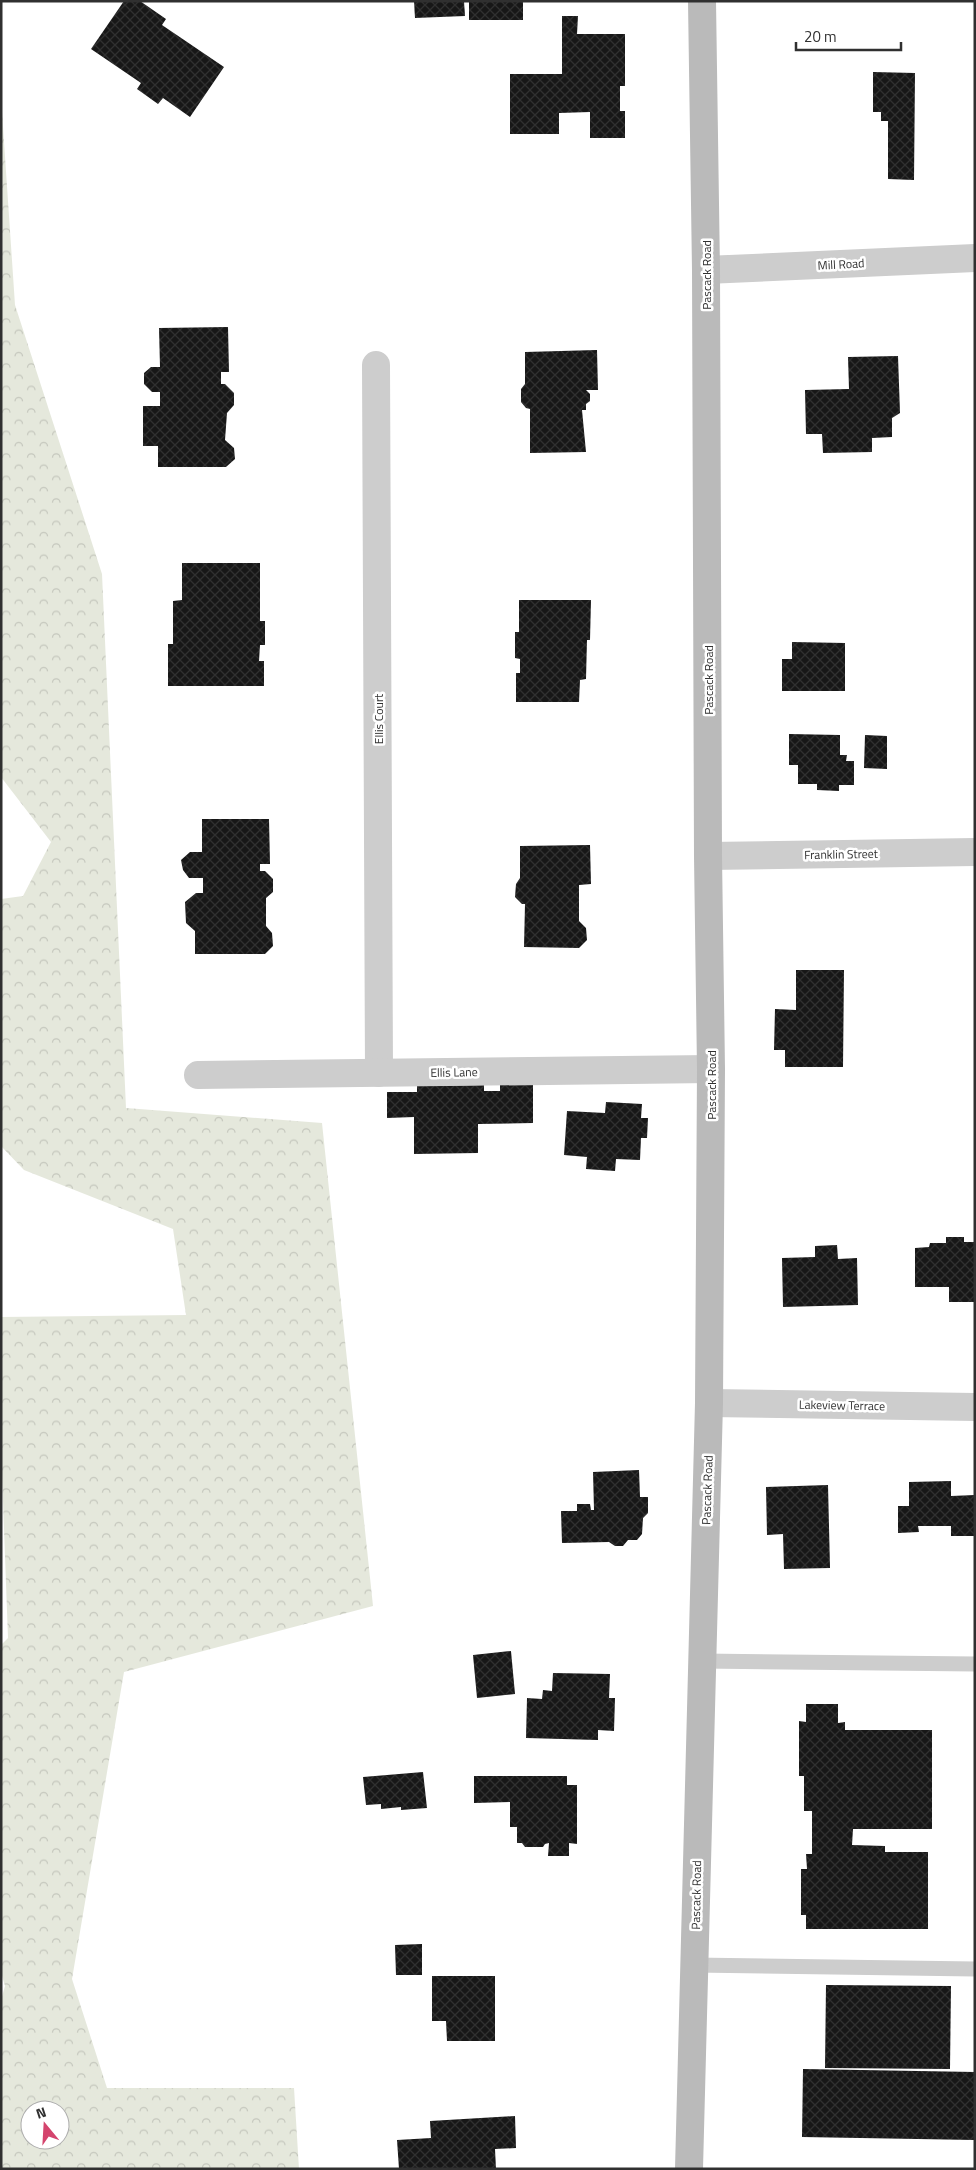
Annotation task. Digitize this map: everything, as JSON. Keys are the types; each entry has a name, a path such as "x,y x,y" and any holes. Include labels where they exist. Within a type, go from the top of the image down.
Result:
{"street":[{"name":"Pascack Road","path":"689,2169 709,1403 711,1070 708,856 706,270 702,1"},
{"name":"Mill Road","path":"706,270 975,258"},
{"name":"Ellis Court","path":"376,365 379,1073"},
{"name":"Franklin Street","path":"708,856 975,852"},
{"name":"Ellis Lane","path":"198,1075 711,1070"},
{"name":"Lakeview Terrace","path":"709,1403 975,1407"}],"lane":[{"path":"702,1661 975,1664"},
{"path":"694,1965 975,1968"}],"green space":[{"path":"1,97 15,305 102,574 126,1108 322,1123 373,1606 124,1672 72,1979 107,2088 294,2088 299,2169 1,2169 1,2000 5,1986 1,1972 1,1645 8,1638 1,1447 1,1317 186,1315 173,1229 24,1170 1,1146 1,899 23,896 51,842 1,777"}],"building":[{"path":"124,1 140,1 166,19 162,25 224,67 190,117 163,98 158,104 137,89 141,83 91,49"},
{"path":"414,1 464,1 465,16 415,18"},
{"path":"469,1 523,1 523,20 469,20"},
{"path":"562,16 578,16 577,34 625,34 625,86 620,86 620,111 625,111 625,138 590,138 590,112 559,113 559,134 510,134 510,74 562,74"},
{"path":"873,72 915,73 914,180 888,179 888,121 881,121 881,112 873,112"},
{"path":"228,327 229,372 221,372 221,384 225,384 234,393 234,405 227,413 225,440 234,448 235,459 226,467 158,467 158,446 143,446 143,406 160,406 160,392 152,392 144,384 144,373 151,367 160,367 159,328"},
{"path":"597,350 598,390 586,390 590,394 590,401 586,404 586,410 582,410 586,452 530,453 530,409 526,408 521,402 521,389 525,384 525,352"},
{"path":"898,356 900,413 892,418 892,437 872,438 872,452 823,453 822,434 806,434 805,390 849,389 848,357"},
{"path":"182,563 260,563 260,621 265,621 265,645 260,645 259,661 264,661 264,686 168,686 168,644 173,644 173,601 182,600"},
{"path":"519,600 591,600 590,640 587,640 586,679 580,680 579,702 516,702 516,673 520,673 520,659 515,658 515,632 519,632"},
{"path":"792,642 845,643 845,691 782,691 782,659 792,659"},
{"path":"789,734 840,735 840,755 847,755 846,761 854,761 854,785 839,785 839,791 817,790 817,784 798,784 798,765 789,765"},
{"path":"865,735 887,736 887,769 864,768"},
{"path":"202,819 269,819 270,864 260,864 260,871 265,871 273,879 273,892 266,898 266,926 272,933 273,946 265,954 195,954 195,931 186,923 185,902 196,893 203,893 203,878 189,878 183,870 181,860 190,852 202,852"},
{"path":"590,845 591,884 579,885 579,921 586,928 587,940 579,948 524,947 525,904 522,904 515,897 516,884 520,878 520,846"},
{"path":"796,970 844,970 843,1067 785,1067 785,1050 774,1050 775,1009 796,1010"},
{"path":"500,1084 533,1084 533,1123 478,1124 478,1153 414,1154 414,1117 387,1118 387,1092 417,1092 417,1086 484,1085 484,1091 500,1091"},
{"path":"606,1102 642,1104 641,1118 648,1118 647,1138 641,1138 640,1160 616,1159 615,1171 586,1169 587,1157 564,1155 567,1111 605,1113"},
{"path":"946,1237 964,1237 964,1242 975,1242 975,1302 949,1302 949,1287 915,1287 915,1248 929,1247 930,1243 946,1243"},
{"path":"837,1245 838,1259 857,1258 858,1305 783,1307 782,1258 815,1257 815,1246"},
{"path":"639,1470 640,1497 648,1497 648,1513 643,1518 642,1534 637,1540 628,1540 623,1546 615,1546 609,1542 562,1543 561,1511 577,1511 577,1504 590,1504 591,1510 594,1510 593,1472"},
{"path":"951,1481 951,1496 975,1495 975,1536 951,1536 951,1526 918,1526 919,1532 898,1533 898,1506 909,1506 909,1482"},
{"path":"828,1485 830,1568 784,1569 783,1534 767,1535 766,1487"},
{"path":"511,1651 515,1694 477,1698 473,1655"},
{"path":"553,1673 610,1674 609,1698 615,1698 614,1731 598,1730 598,1740 526,1738 527,1698 542,1699 543,1690 552,1691"},
{"path":"806,1704 838,1704 838,1723 845,1722 845,1730 932,1730 932,1829 853,1829 852,1845 885,1846 885,1852 928,1852 928,1929 806,1929 806,1915 801,1915 801,1869 807,1869 806,1854 812,1854 812,1811 804,1811 804,1776 799,1776 799,1721 806,1722"},
{"path":"423,1772 427,1808 401,1810 401,1807 381,1809 381,1804 366,1805 363,1777"},
{"path":"474,1776 567,1776 567,1785 577,1785 577,1844 569,1843 569,1856 548,1856 549,1843 543,1847 525,1847 522,1843 517,1843 517,1827 510,1827 510,1802 474,1803"},
{"path":"422,1944 422,1975 396,1975 395,1945"},
{"path":"432,1976 495,1976 495,2041 447,2041 446,2021 432,2021"},
{"path":"826,1985 951,1986 950,2069 825,2068"},
{"path":"803,2069 975,2072 975,2140 802,2137"},
{"path":"515,2116 516,2148 495,2149 496,2169 399,2169 397,2140 431,2138 430,2121"}]}
